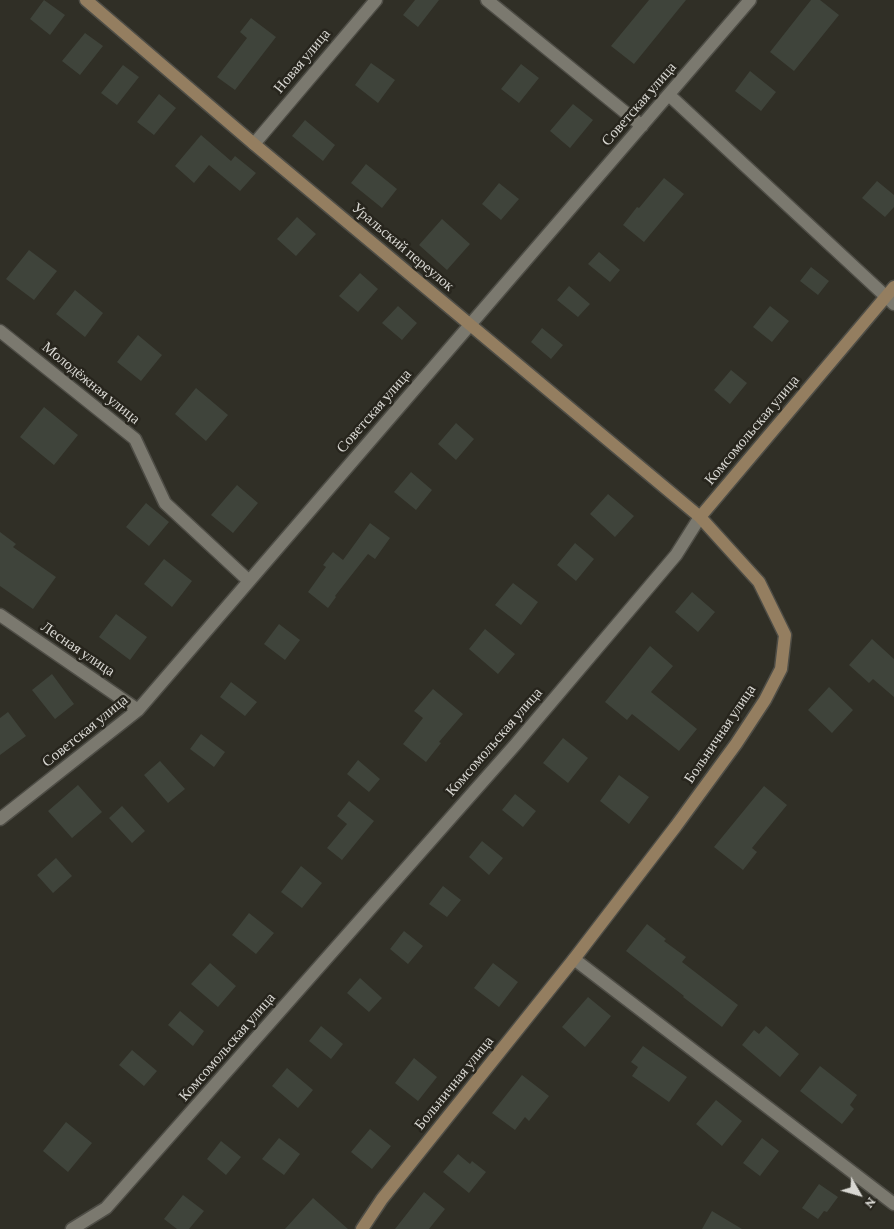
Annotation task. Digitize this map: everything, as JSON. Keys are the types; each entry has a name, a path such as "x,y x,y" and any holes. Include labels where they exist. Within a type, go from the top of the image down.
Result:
{"street":[{"name":"Уральский переулок","path":"86,0 254,144 700,517"},
{"name":"Новая улица","path":"254,144 376,0"},
{"path":"487,0 642,126"},
{"name":"Советская улица","path":"0,818 138,710 750,0"},
{"path":"669,95 891,296"},
{"name":"Комсомольская улица","path":"72,1229 106,1208 515,745 676,555 700,517 891,296"},
{"name":"Молодёжная улица","path":"0,331 135,439 165,503 249,581"},
{"name":"Больничная улица","path":"362,1229 382,1199 574,959 676,826 736,744 765,700 781,669 785,635 759,582 700,517"},
{"name":"Лесная улица","path":"0,615 138,710"},
{"path":"574,959 894,1204"}],"building":[{"path":"44,0 65,15 50,35 30,19"},
{"path":"415,0 439,0 418,27 403,15"},
{"path":"649,0 686,0 634,64 611,46"},
{"path":"811,0 820,0 839,15 794,71 770,52"},
{"path":"251,18 276,37 235,90 217,77 247,38 240,32"},
{"path":"85,33 103,46 80,75 62,61"},
{"path":"371,63 395,80 378,103 355,85"},
{"path":"521,64 539,78 519,103 501,89"},
{"path":"123,65 139,77 117,105 101,93"},
{"path":"750,71 776,92 761,111 735,91"},
{"path":"159,94 176,108 154,135 137,122"},
{"path":"573,104 593,120 570,148 550,131"},
{"path":"305,120 335,145 323,161 292,136"},
{"path":"201,135 231,161 235,156 256,173 240,191 209,165 194,183 175,166"},
{"path":"366,164 397,189 382,208 351,183"},
{"path":"664,178 684,194 644,242 623,225"},
{"path":"877,181 894,195 894,207 885,217 862,198"},
{"path":"499,183 519,199 501,220 482,204"},
{"path":"297,217 316,234 296,256 277,239"},
{"path":"442,219 470,244 447,270 419,245"},
{"path":"29,250 57,271 34,300 6,279"},
{"path":"599,252 620,270 610,282 588,264"},
{"path":"811,267 829,281 818,295 800,281"},
{"path":"360,273 378,289 358,312 339,296"},
{"path":"569,286 590,304 578,317 557,300"},
{"path":"75,290 103,313 85,337 56,314"},
{"path":"398,306 417,323 402,340 382,323"},
{"path":"770,306 789,321 772,342 753,327"},
{"path":"542,328 563,345 551,359 531,342"},
{"path":"138,335 162,355 141,381 117,362"},
{"path":"731,370 747,383 730,404 714,390"},
{"path":"196,388 228,415 206,441 175,414"},
{"path":"44,407 78,435 54,465 20,437"},
{"path":"456,423 474,439 456,460 438,444"},
{"path":"411,472 432,490 416,510 394,492"},
{"path":"237,485 258,503 233,533 211,515"},
{"path":"608,494 634,516 615,537 590,514"},
{"path":"146,503 169,522 149,546 126,527"},
{"path":"370,523 390,538 375,559 368,554 335,596 328,608 308,592 326,567 323,565 333,552 343,560"},
{"path":"0,532 16,544 13,547 56,577 33,609 0,586"},
{"path":"575,543 594,559 576,581 557,565"},
{"path":"164,559 192,581 172,607 144,584"},
{"path":"513,583 538,602 521,625 495,605"},
{"path":"692,592 715,612 698,632 675,612"},
{"path":"116,614 147,637 130,660 99,637"},
{"path":"279,624 300,640 285,660 264,644"},
{"path":"485,629 515,654 498,674 469,649"},
{"path":"872,639 894,659 894,697 873,679 869,683 849,665"},
{"path":"650,646 673,666 651,692 697,729 679,751 632,714 627,720 605,702"},
{"path":"52,674 74,704 55,719 32,690"},
{"path":"231,682 257,702 245,716 220,697"},
{"path":"829,687 853,710 832,733 808,710"},
{"path":"433,689 463,714 439,742 441,743 426,762 403,744 423,718 414,711"},
{"path":"8,712 26,736 0,755 0,718"},
{"path":"201,734 225,752 214,767 190,749"},
{"path":"563,738 588,758 568,783 543,763"},
{"path":"358,760 380,779 369,792 347,774"},
{"path":"160,761 185,789 168,803 144,775"},
{"path":"619,775 649,797 629,824 600,801"},
{"path":"78,785 102,812 72,838 48,811"},
{"path":"764,786 787,805 752,848 757,852 743,870 714,847"},
{"path":"515,794 536,811 523,827 502,810"},
{"path":"349,801 374,821 342,860 327,848 347,824 337,816"},
{"path":"122,806 145,831 132,843 109,818"},
{"path":"482,841 503,858 489,875 469,857"},
{"path":"56,858 72,876 53,893 37,875"},
{"path":"301,866 322,883 302,908 281,892"},
{"path":"443,886 461,900 447,917 429,904"},
{"path":"249,913 274,933 256,954 232,935"},
{"path":"647,924 666,939 664,941 686,957 682,962 738,1005 722,1027 626,951"},
{"path":"404,931 423,946 408,964 390,949"},
{"path":"210,963 236,986 218,1007 191,984"},
{"path":"493,963 518,982 499,1007 474,988"},
{"path":"360,978 382,998 369,1012 347,993"},
{"path":"588,997 611,1016 585,1047 562,1027"},
{"path":"180,1011 204,1031 193,1046 168,1025"},
{"path":"321,1026 343,1044 331,1059 309,1041"},
{"path":"766,1026 799,1054 780,1077 742,1045 754,1030 759,1034"},
{"path":"643,1046 687,1077 669,1102 632,1076 638,1067 631,1062"},
{"path":"132,1050 157,1071 144,1086 119,1065"},
{"path":"414,1058 437,1077 418,1101 395,1083"},
{"path":"820,1066 857,1095 850,1105 854,1109 842,1124 800,1091"},
{"path":"287,1068 313,1090 298,1108 272,1086"},
{"path":"522,1075 549,1096 529,1121 525,1117 515,1130 492,1113"},
{"path":"716,1100 742,1121 722,1146 696,1124"},
{"path":"66,1122 92,1143 68,1172 43,1151"},
{"path":"370,1129 391,1146 372,1169 351,1152"},
{"path":"279,1138 300,1154 284,1175 262,1159"},
{"path":"762,1138 779,1151 760,1176 743,1163"},
{"path":"221,1141 241,1157 226,1175 207,1159"},
{"path":"458,1154 470,1164 472,1161 486,1172 469,1193 443,1172"},
{"path":"819,1184 838,1197 827,1212 824,1211 818,1219 802,1208"},
{"path":"424,1192 445,1209 429,1229 395,1229"},
{"path":"183,1195 204,1211 189,1229 177,1229 164,1219"},
{"path":"313,1198 348,1229 285,1229"},
{"path":"712,1211 742,1229 702,1229"}]}
